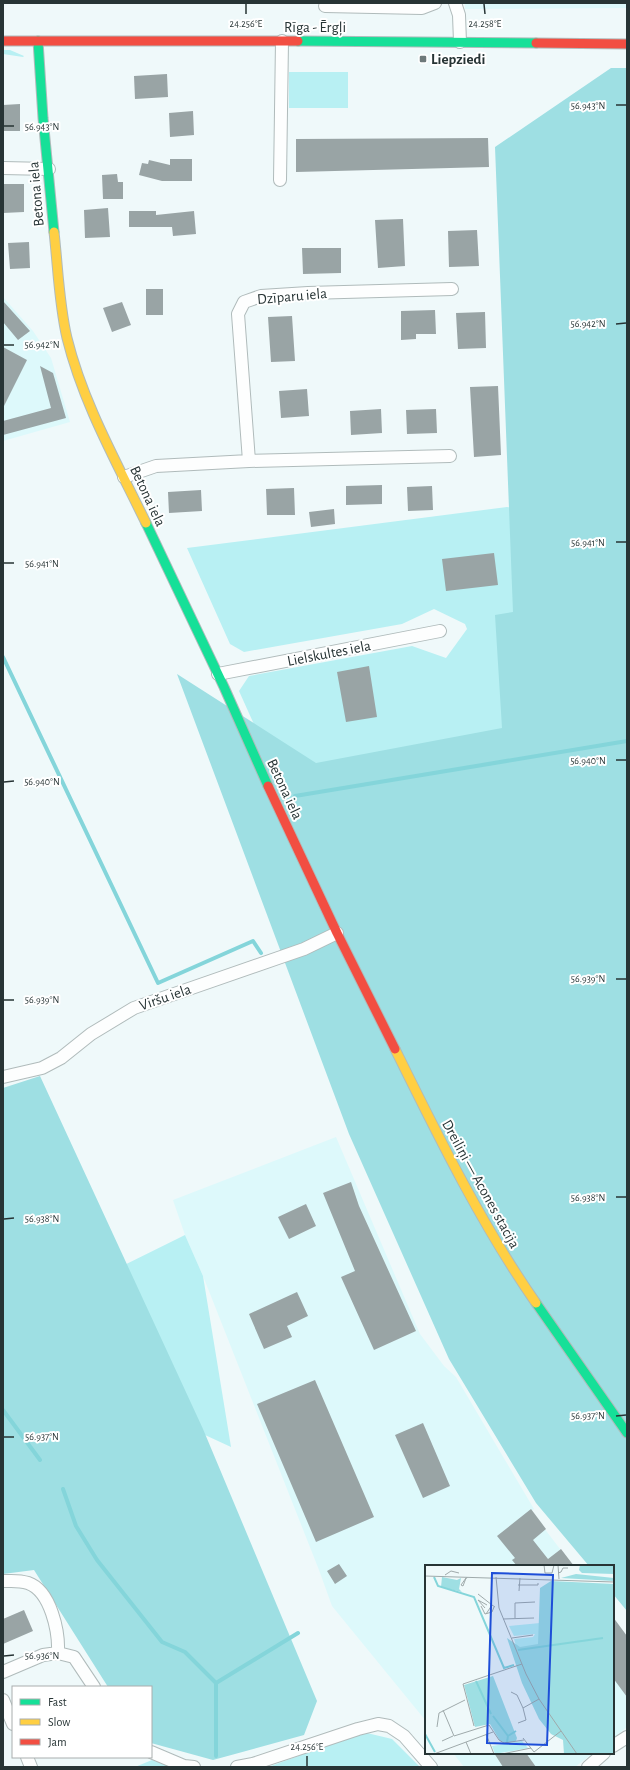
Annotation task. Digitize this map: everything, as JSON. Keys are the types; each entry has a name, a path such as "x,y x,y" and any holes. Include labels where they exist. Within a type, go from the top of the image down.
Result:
{"main road":[{"name":"Rīga - Ērgļi","path":"3,41 282,41 627,44"},
{"name":"Betona iela","path":"38,41 42,111 49,170 56,261 67,337 76,369 93,413 218,674 264,778 337,933"},
{"name":"Dreiliņi — Acones stacija","path":"337,933 448,1155 496,1241 527,1290 627,1433"}],"street":[{"path":"324,6 422,8 435,3"},
{"path":"455,3 459,15 460,42"},
{"path":"280,180 282,41"},
{"path":"3,168 49,170"},
{"name":"Dzīparu iela","path":"249,461 238,314 244,302 261,296 308,293 452,289"},
{"path":"124,478 156,466 249,461 450,456"},
{"name":"Lielskultes iela","path":"218,674 440,631"},
{"name":"Viršu iela","path":"3,1077 42,1068 61,1058 91,1034 134,1008 304,949 337,933"},
{"path":"3,1581 17,1581 29,1584 39,1590 47,1602 54,1619 59,1641 58,1653"},
{"path":"3,1672 43,1655 58,1653 74,1657 93,1686"},
{"path":"3,1700 12,1722"},
{"path":"237,1767 253,1764 358,1729 378,1724 389,1726 404,1736 431,1767"},
{"path":"614,1745 627,1737"},
{"path":"152,1752 184,1766 194,1767"},
{"path":"588,1767 603,1754"}],"shaded area":[{"path":"465,3 627,3 627,8 465,9"},
{"path":"3,50 10,50 24,56 3,54"},
{"path":"611,68 627,68 627,1611 614,1595 614,1565 588,1565 536,1503 449,1359 349,1134 177,674 316,763 502,728 495,615 513,612 495,147"},
{"path":"289,72 348,72 348,108 289,108"},
{"path":"3,297 33,331 51,358 70,422 3,441"},
{"path":"507,507 514,508 527,725 280,782 239,691 249,676 412,646 446,658 467,629 465,624 434,609 402,624 244,652 230,644 187,548"},
{"path":"40,1076 203,1429 317,1701 304,1735 213,1760 152,1743 152,1686 107,1686 34,1570 3,1574 3,1088"},
{"path":"336,1137 420,1334 444,1366 456,1377 534,1509 531,1511 572,1565 425,1565 425,1720 332,1606 203,1276 185,1235 173,1200"},
{"path":"185,1235 203,1276 231,1447 166,1417 3,1325"},
{"path":"614,1620 627,1638 627,1727 614,1737"},
{"path":"367,1733 392,1739 420,1767 268,1767 340,1741"},
{"path":"454,1754 592,1754 575,1767 464,1767"},
{"path":"152,1760 170,1767 135,1767"}],"building":[{"path":"167,74 168,97 135,99 134,76"},
{"path":"20,104 20,131 3,131 3,105"},
{"path":"193,111 194,135 170,137 169,113"},
{"path":"488,138 489,167 296,172 296,139"},
{"path":"170,159 192,159 192,181 162,181 139,175 142,163 148,164 149,160 170,165"},
{"path":"117,174 118,182 123,182 123,199 103,199 102,175"},
{"path":"3,184 24,184 24,212 3,213"},
{"path":"108,208 110,237 85,238 84,210"},
{"path":"129,211 156,211 156,215 194,211 196,234 173,236 172,227 129,227"},
{"path":"403,219 405,266 378,268 375,220"},
{"path":"477,230 479,266 449,267 448,231"},
{"path":"29,242 30,268 10,269 8,243"},
{"path":"302,248 341,248 341,273 303,274"},
{"path":"146,289 163,289 163,315 146,315"},
{"path":"3,301 30,331 18,340 3,322"},
{"path":"122,302 131,325 112,332 103,308"},
{"path":"435,310 436,334 416,334 416,339 401,340 401,311"},
{"path":"485,312 486,348 458,349 456,313"},
{"path":"292,316 295,361 271,362 268,317"},
{"path":"3,347 27,360 3,408"},
{"path":"40,366 53,373 66,418 3,435 3,421 51,408"},
{"path":"498,386 501,455 474,457 470,387"},
{"path":"307,389 309,416 281,418 279,391"},
{"path":"381,409 382,433 351,435 350,411"},
{"path":"436,409 437,433 407,434 406,410"},
{"path":"382,485 382,504 346,505 346,486"},
{"path":"432,486 433,510 408,511 407,487"},
{"path":"294,488 295,515 267,515 266,489"},
{"path":"201,490 202,511 169,513 168,492"},
{"path":"334,509 335,524 311,527 309,512"},
{"path":"494,553 498,585 446,591 442,559"},
{"path":"369,666 377,717 346,722 337,672"},
{"path":"351,1182 359,1206 416,1331 374,1350 341,1277 355,1271 323,1193"},
{"path":"306,1204 316,1226 289,1239 278,1217"},
{"path":"297,1292 308,1316 287,1326 292,1337 264,1349 249,1314"},
{"path":"315,1380 374,1517 316,1542 257,1404"},
{"path":"423,1423 450,1486 423,1498 395,1435"},
{"path":"531,1509 546,1529 533,1540 548,1559 561,1549 573,1565 516,1565 512,1560 515,1558 497,1536"},
{"path":"339,1564 347,1576 335,1584 327,1571"},
{"path":"24,1610 33,1631 3,1644 3,1619"},
{"path":"614,1618 627,1636 627,1697 614,1679"},
{"path":"495,1754 527,1754 536,1767 503,1767"}],"waterway":[{"path":"3,657 158,983 253,941 261,953"},
{"path":"295,796 627,741"},
{"path":"3,1410 40,1460"},
{"path":"63,1489 76,1526 97,1560 162,1642 185,1652 216,1683"},
{"path":"216,1756 216,1683 298,1633"}],"traffic: fast":[{"path":"38,41 43,118 54,232"},
{"path":"298,41 536,43"},
{"path":"146,523 224,687 268,786"},
{"path":"536,1303 627,1433"}],"traffic: slow":[{"path":"54,232 62,312 67,338 74,362 91,409 146,523"},
{"path":"395,1049 461,1179 497,1242 536,1303"}],"traffic: jam":[{"path":"3,41 298,41"},
{"path":"536,43 627,44"},
{"path":"268,786 337,933 395,1049"}],"place":[{"name":"Liepziedi","path":"423,59"}]}
